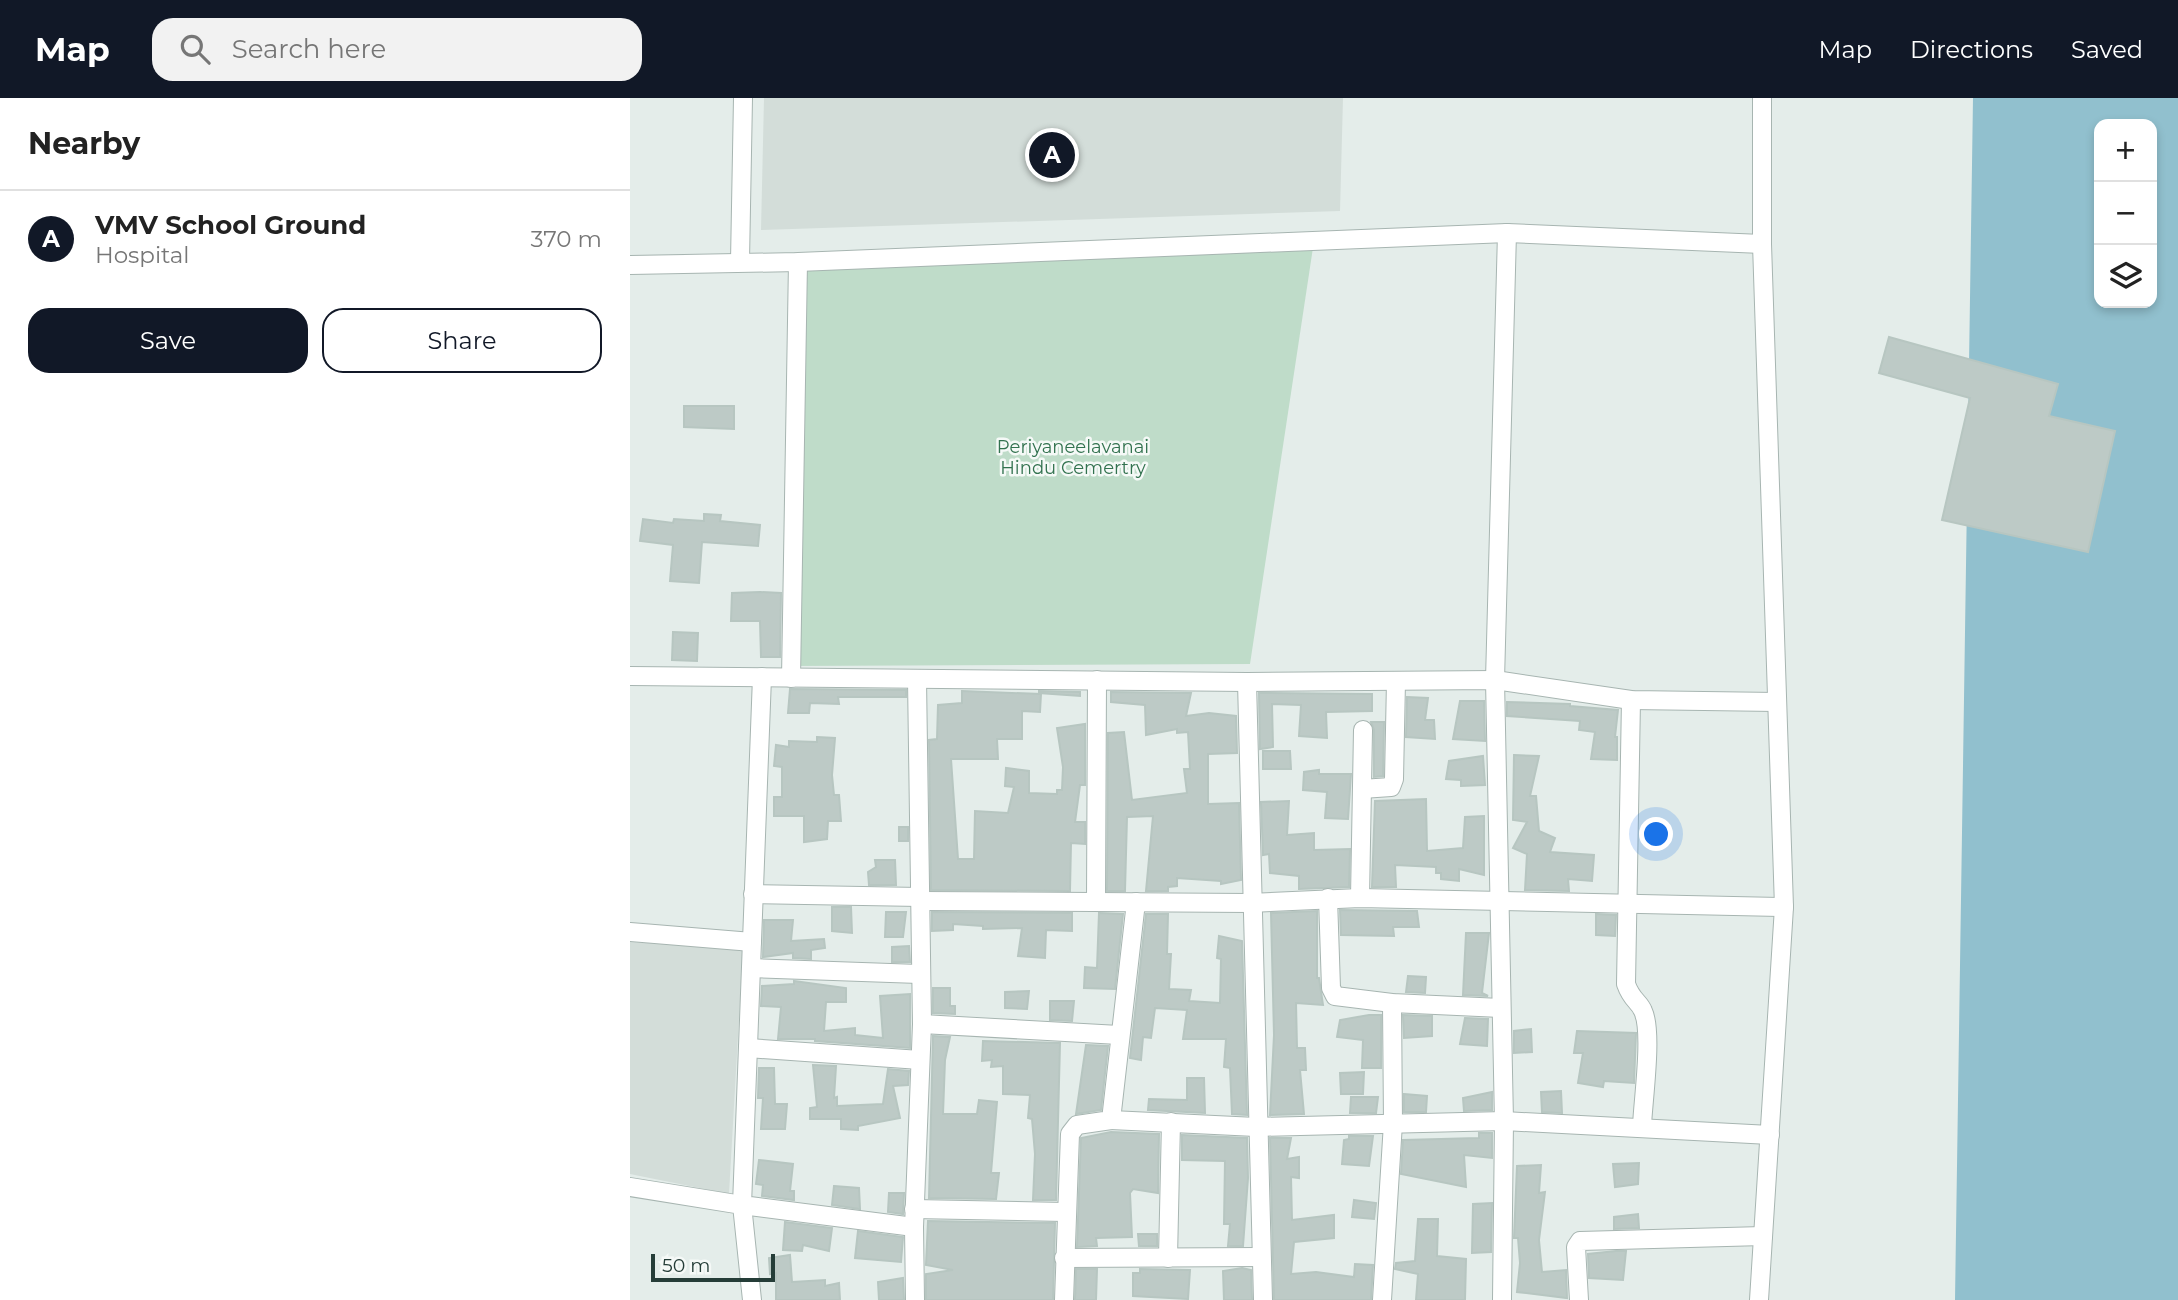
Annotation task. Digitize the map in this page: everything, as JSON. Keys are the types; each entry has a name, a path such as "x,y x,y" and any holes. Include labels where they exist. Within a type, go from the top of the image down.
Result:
{"street":[{"path":"740,261 743,98"},
{"path":"1759,1300 1784,907 1762,244 1762,98"},
{"path":"630,265 797,262 1507,233 1762,244"},
{"path":"1502,1300 1504,1121 1495,680 1507,233"},
{"path":"791,678 797,262"},
{"path":"630,676 1247,682 1495,680 1631,700 1777,702"},
{"path":"752,1300 742,1205 762,677"},
{"path":"915,1300 914,1218 922,1024 919,974 917,679"},
{"path":"1096,902 1097,680"},
{"path":"1362,789 1391,787 1394,779 1396,681"},
{"path":"1247,682 1250,903 1263,1300"},
{"path":"1631,700 1626,984 1631,999 1643,1009 1647,1028 1642,1126"},
{"path":"1360,898 1363,730"},
{"path":"753,894 1096,902 1250,903 1360,898 1784,907"},
{"path":"1328,898 1331,988 1335,996 1392,1003 1501,1008"},
{"path":"1111,1120 1136,902"},
{"path":"630,932 752,942"},
{"path":"751,968 919,974"},
{"path":"1382,1300 1393,1123 1392,1003"},
{"path":"922,1024 1119,1035"},
{"path":"748,1048 920,1060"},
{"path":"1063,1300 1070,1134 1077,1125 1111,1120 1256,1127 1504,1121 1642,1126 1770,1135"},
{"path":"1168,1258 1171,1122"},
{"path":"630,1187 742,1205 914,1218 1065,1212"},
{"path":"1579,1300 1576,1247 1580,1241 1763,1236"},
{"path":"1064,1258 1261,1257"}],"shaded area":[{"path":"764,98 1343,98 1340,211 761,230"},
{"path":"630,942 743,948 729,1194 630,1174"}],"green space":[{"name":"Periyaneelavanai Hindu Cemertry","path":"1314,241 1250,664 791,666 798,262"}],"water":[{"path":"1973,98 2178,98 2178,1300 1955,1300"}],"building":[{"path":"1889,337 2058,384 2049,416 2115,431 2088,552 1942,520 1970,398 1879,373"},
{"path":"684,406 734,406 734,429 684,427"},
{"path":"704,514 721,515 720,521 760,525 758,546 702,542 699,583 670,581 673,545 640,541 643,519 673,523 674,519 704,521"},
{"path":"732,593 781,593 780,657 761,657 760,621 731,621"},
{"path":"673,632 698,633 697,661 672,660"},
{"path":"790,689 906,690 906,697 838,697 839,704 810,703 809,713 788,713"},
{"path":"962,691 1041,694 1040,712 1022,711 1022,739 997,739 998,759 951,759 958,859 974,859 975,811 1008,813 1014,787 1005,786 1006,768 1029,771 1029,793 1057,794 1057,790 1062,790 1063,767 1057,728 1085,724 1085,785 1080,785 1075,822 1085,822 1085,844 1071,843 1070,891 931,890 929,740 937,739 938,705 962,703"},
{"path":"1080,692 1080,696 1039,693"},
{"path":"1111,692 1191,693 1186,716 1209,713 1236,716 1237,753 1208,754 1208,804 1239,803 1241,880 1221,884 1221,881 1177,878 1177,886 1168,887 1168,891 1146,891 1153,816 1127,817 1125,891 1107,891 1108,733 1124,732 1132,800 1187,793 1184,769 1190,769 1188,732 1177,733 1177,729 1146,735 1145,705 1111,702"},
{"path":"1259,693 1372,694 1372,711 1326,712 1327,738 1299,736 1301,705 1272,704 1273,747 1260,749"},
{"path":"1407,697 1428,698 1425,720 1434,720 1435,739 1406,737"},
{"path":"1460,701 1484,701 1485,741 1453,739"},
{"path":"1507,702 1570,704 1618,710 1615,737 1617,760 1591,759 1595,732 1579,730 1580,721 1507,716"},
{"path":"1371,722 1384,722 1383,776 1374,777 1374,730"},
{"path":"817,737 835,738 832,775 834,795 839,795 841,821 828,821 827,839 804,842 804,816 774,816 774,797 782,797 782,767 774,766 776,745 789,747 789,741 817,742"},
{"path":"1263,751 1290,751 1291,769 1263,769"},
{"path":"1514,755 1539,756 1530,796 1536,796 1539,831 1555,838 1550,852 1594,855 1592,881 1568,879 1569,891 1525,890 1527,854 1513,848 1527,822 1513,820"},
{"path":"1483,756 1485,785 1461,786 1461,780 1446,779 1449,761"},
{"path":"1319,770 1319,774 1351,774 1348,819 1325,818 1327,792 1303,790 1304,772"},
{"path":"1426,799 1427,851 1463,848 1465,817 1484,816 1484,875 1459,869 1459,881 1441,879 1441,873 1436,873 1436,867 1395,865 1396,887 1372,887 1375,801"},
{"path":"1289,801 1287,835 1314,833 1314,850 1350,849 1349,887 1299,889 1299,876 1270,873 1269,854 1263,855 1261,802"},
{"path":"899,827 908,827 908,841 899,841"},
{"path":"875,860 895,860 896,885 869,885 868,872 876,867"},
{"path":"832,907 851,907 852,933 832,931"},
{"path":"1340,910 1417,911 1419,927 1393,927 1394,936 1341,935"},
{"path":"1317,911 1317,978 1323,1005 1296,1003 1297,1048 1305,1048 1306,1070 1300,1070 1304,1114 1270,1115 1274,1035 1271,913"},
{"path":"886,912 906,912 903,937 885,937"},
{"path":"932,912 1072,913 1072,931 1046,930 1045,958 1018,956 1022,928 983,929 983,926 953,924 953,930 932,931"},
{"path":"1099,913 1123,914 1115,989 1084,988 1085,967 1097,968"},
{"path":"1146,914 1168,914 1167,954 1171,954 1169,989 1191,990 1189,1001 1220,1003 1221,959 1217,958 1219,936 1242,941 1247,1115 1232,1114 1230,1068 1224,1067 1226,1039 1183,1039 1187,1010 1155,1008 1151,1038 1143,1037 1141,1060 1130,1058"},
{"path":"1596,914 1616,915 1615,936 1596,935"},
{"path":"764,920 793,920 791,941 824,939 825,948 811,950 811,959 793,958 793,953 763,957"},
{"path":"1466,933 1489,933 1482,993 1488,996 1463,995"},
{"path":"909,946 910,962 892,962 892,947"},
{"path":"1408,976 1426,977 1425,993 1406,992"},
{"path":"794,981 846,988 846,1002 826,1002 824,1031 855,1028 855,1035 883,1038 880,996 910,994 910,1048 815,1039 778,1039 781,1007 761,1006 762,986 794,984"},
{"path":"933,988 950,988 950,1006 955,1006 955,1014 933,1013"},
{"path":"1029,991 1027,1009 1005,1008 1005,992"},
{"path":"1050,1001 1074,1001 1072,1021 1050,1020"},
{"path":"1381,1015 1381,1068 1362,1068 1363,1040 1337,1037 1340,1020"},
{"path":"1403,1015 1432,1016 1432,1036 1404,1038"},
{"path":"1465,1018 1488,1019 1487,1046 1460,1044"},
{"path":"1531,1029 1532,1052 1514,1053 1514,1031"},
{"path":"1577,1031 1636,1033 1634,1083 1604,1081 1603,1087 1578,1083 1583,1053 1574,1053"},
{"path":"933,1036 950,1037 945,1060 943,1114 977,1114 979,1100 997,1102 991,1173 999,1173 996,1199 929,1198"},
{"path":"983,1041 1060,1043 1056,1200 1033,1200 1035,1154 1032,1119 1028,1118 1030,1095 1003,1094 1003,1066 991,1067 992,1060 982,1061"},
{"path":"1086,1045 1108,1046 1101,1110 1076,1114"},
{"path":"813,1065 836,1066 834,1098 837,1097 837,1106 883,1104 888,1069 909,1071 908,1085 893,1086 900,1118 858,1126 858,1130 841,1129 841,1119 810,1119 810,1108 817,1107"},
{"path":"759,1068 774,1068 775,1104 787,1104 785,1129 761,1129 763,1098 758,1098"},
{"path":"1364,1072 1363,1094 1341,1094 1340,1073"},
{"path":"1187,1078 1204,1078 1205,1113 1148,1110 1149,1099 1187,1100"},
{"path":"1561,1091 1562,1113 1542,1112 1541,1092"},
{"path":"1492,1092 1492,1110 1464,1111 1463,1098"},
{"path":"1404,1094 1427,1096 1426,1112 1404,1112"},
{"path":"1351,1097 1378,1097 1376,1113 1350,1113"},
{"path":"1111,1132 1159,1134 1158,1193 1133,1189 1130,1193 1132,1237 1096,1238 1097,1246 1077,1247 1081,1138"},
{"path":"1479,1133 1492,1133 1492,1158 1464,1155 1466,1187 1401,1174 1403,1140 1479,1138"},
{"path":"1182,1135 1247,1138 1248,1178 1243,1246 1228,1246 1230,1224 1224,1224 1225,1161 1182,1160"},
{"path":"1349,1136 1373,1136 1369,1166 1342,1164 1344,1140 1349,1139"},
{"path":"1270,1138 1291,1138 1287,1159 1299,1157 1299,1178 1291,1177 1292,1220 1334,1215 1334,1238 1294,1242 1291,1274 1316,1272 1354,1277 1355,1264 1373,1265 1371,1300 1274,1300"},
{"path":"759,1160 793,1164 790,1191 794,1191 794,1200 762,1196 763,1185 756,1184"},
{"path":"1639,1163 1638,1184 1615,1187 1613,1164"},
{"path":"1541,1165 1539,1193 1545,1192 1539,1240 1542,1272 1566,1270 1567,1298 1517,1292 1520,1263 1518,1238 1514,1238 1517,1166"},
{"path":"834,1186 859,1188 860,1209 832,1205"},
{"path":"889,1193 904,1193 903,1214 888,1212"},
{"path":"1354,1200 1376,1203 1374,1219 1352,1217"},
{"path":"1492,1203 1491,1252 1472,1253 1473,1204"},
{"path":"1638,1214 1639,1228 1614,1229 1614,1217"},
{"path":"1418,1219 1438,1219 1437,1256 1466,1259 1465,1300 1416,1300 1418,1274 1395,1269 1396,1263 1415,1261"},
{"path":"928,1221 1055,1223 1053,1300 926,1300 926,1274 953,1270 926,1265"},
{"path":"785,1222 832,1228 829,1251 803,1245 802,1251 783,1250"},
{"path":"858,1231 903,1237 901,1262 855,1258"},
{"path":"1138,1234 1157,1234 1157,1246 1139,1246"},
{"path":"1626,1251 1623,1280 1589,1278 1588,1254"},
{"path":"790,1255 792,1282 825,1280 825,1286 839,1283 840,1300 776,1300 776,1273 770,1274 769,1258"},
{"path":"1242,1268 1251,1270 1252,1300 1224,1300 1223,1271"},
{"path":"1076,1269 1097,1269 1096,1300 1075,1300"},
{"path":"1140,1269 1190,1270 1188,1299 1133,1296 1133,1273 1140,1273"},
{"path":"903,1278 904,1300 879,1300 878,1282"}],"place":[{"name":"VMV School Ground","path":"1052,155"}]}
